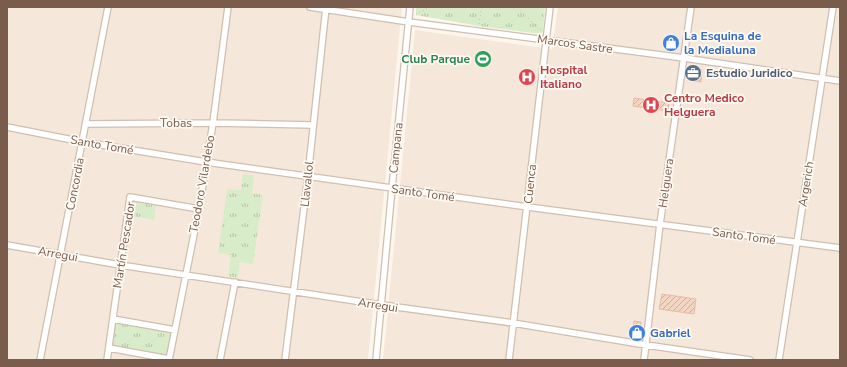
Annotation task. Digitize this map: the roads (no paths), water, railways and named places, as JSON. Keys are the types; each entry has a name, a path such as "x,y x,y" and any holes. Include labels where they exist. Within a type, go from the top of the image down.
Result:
{"street":[{"name":"Concordia","path":"40,360 108,7"},
{"name":"Teodoro Vilardebo","path":"169,359 199,209 213,123 228,7"},
{"name":"Marcos Sastre","path":"310,7 326,8 409,22 684,58 840,81"},
{"name":"Campana","path":"376,360 410,7"},
{"name":"Cuenca","path":"509,360 528,207 550,7"},
{"name":"Helguera","path":"644,360 660,224 691,7"},
{"name":"Argerich","path":"779,360 833,7"},
{"name":"Llavallol","path":"285,360 308,176 326,8"},
{"name":"Tobas","path":"86,124 213,123 313,126"},
{"name":"Santo Tomé","path":"7,127 83,142 206,162 528,207 840,248"},
{"name":"Martín Pescador","path":"107,360 130,197 199,209"},
{"name":"Arregui","path":"7,245 120,265 382,305 513,323 646,346 750,360"},
{"path":"220,360 235,282"},
{"path":"113,319 175,330"},
{"path":"109,348 169,359"}],"place":[{"name":"La Esquina de la Medialuna","path":"671,43"},
{"name":"Club Parque","path":"483,59"},
{"name":"Estudio Juridico","path":"693,73"},
{"name":"Hospital Italiano","path":"527,77"},
{"name":"Centro Medico Helguera","path":"651,105"},
{"name":"Gabriel","path":"637,333"}]}
